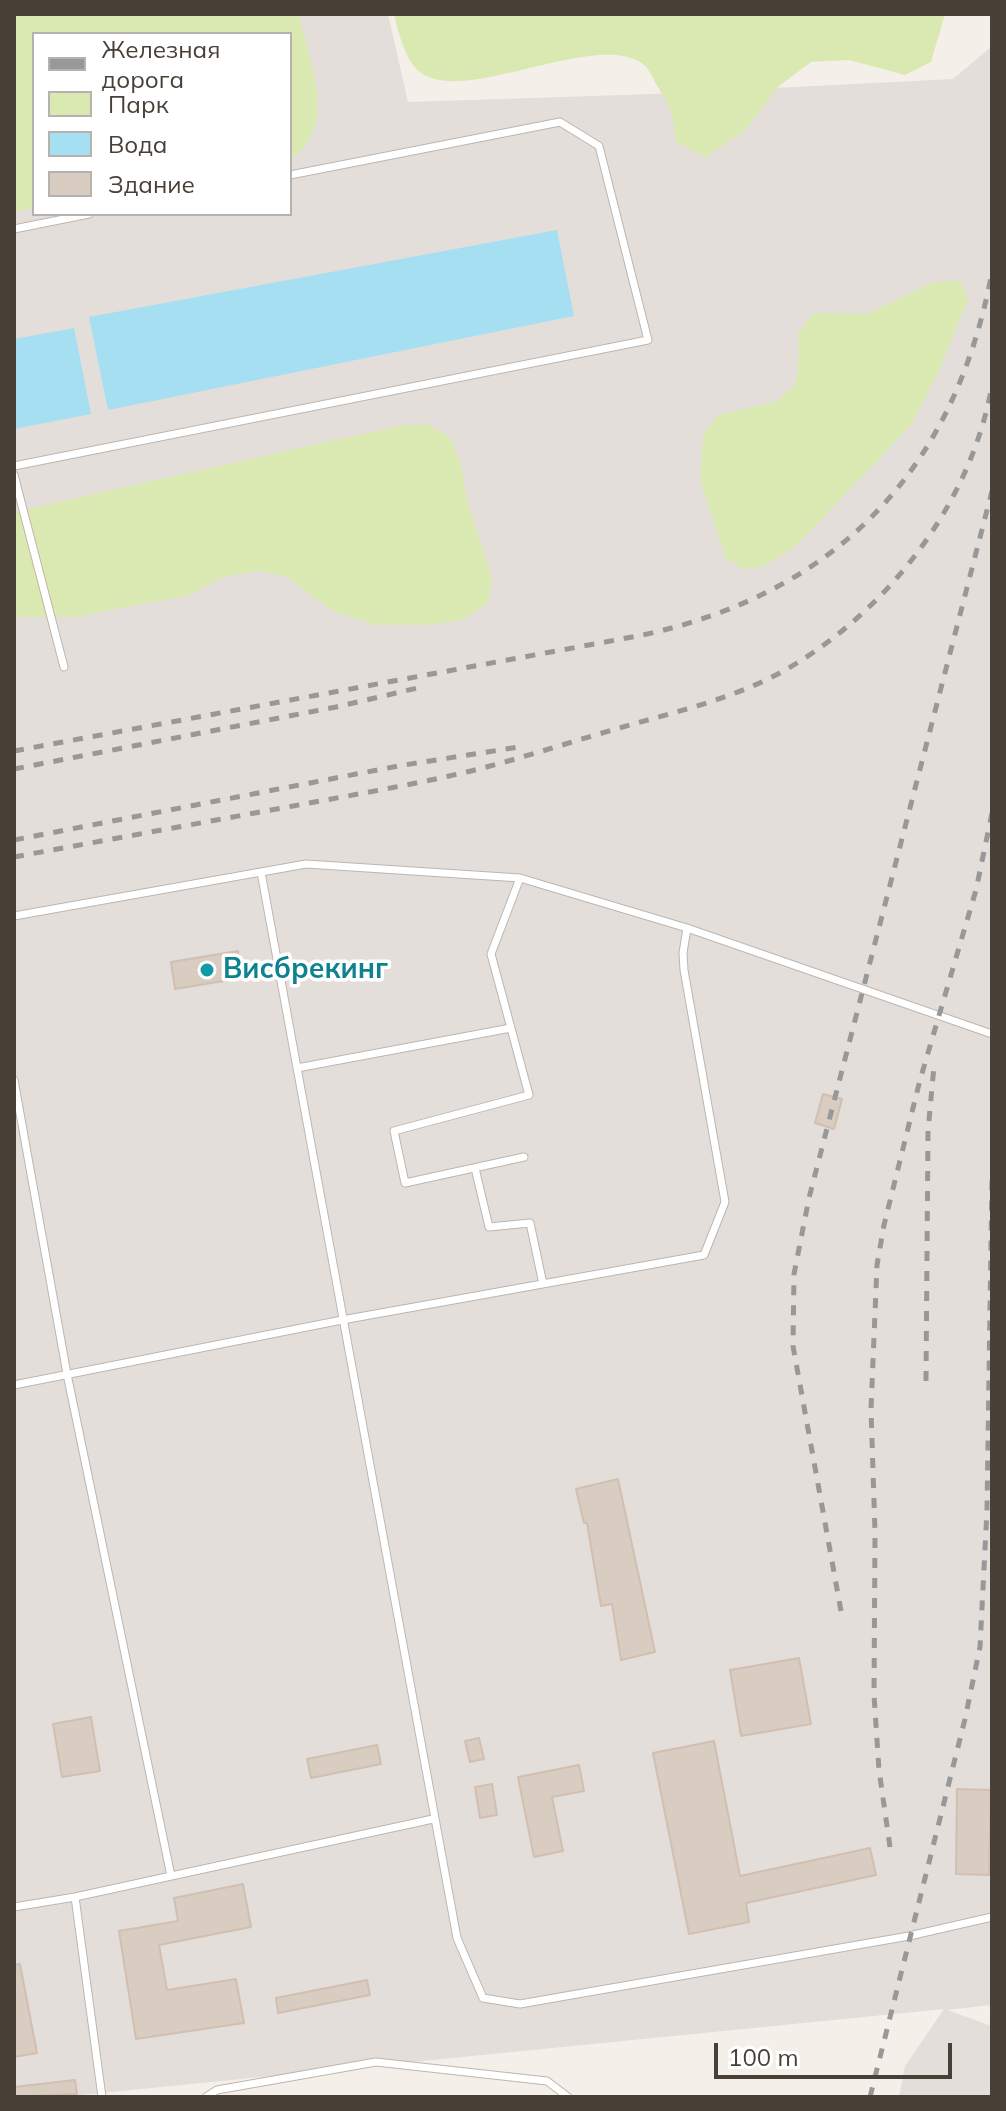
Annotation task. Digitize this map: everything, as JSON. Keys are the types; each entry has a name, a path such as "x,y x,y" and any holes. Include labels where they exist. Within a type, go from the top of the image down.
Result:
{"lane":[{"path":"14,466 648,340 599,146 560,122 292,175"},
{"path":"14,229 79,216"},
{"path":"14,475 64,667"},
{"path":"14,916 306,864 520,878 687,928 992,1034"},
{"path":"261,872 433,1819 457,1938 483,1998 520,2004 909,1936 992,1917"},
{"path":"520,878 491,954 529,1095 394,1131 405,1183 524,1157"},
{"path":"14,1385 342,1320 704,1255 725,1202 684,970 687,928"},
{"path":"297,1068 511,1028"},
{"path":"14,1080 67,1374 171,1876"},
{"path":"475,1168 489,1227 530,1223 543,1284"},
{"path":"14,1907 75,1897 433,1819"},
{"path":"75,1897 102,2097"},
{"path":"206,2097 217,2090 376,2062 547,2081 568,2097"}],"shaded area":[{"path":"14,14 388,14 408,102 953,79 992,46 992,2005 947,2010 992,2026 992,2097 899,2097 905,2066 944,2009 61,2097 14,2097"}],"green space":[{"path":"22,14 299,14 317,92 314,130 305,146 292,158 292,32 32,32 32,208 14,212 14,19"},
{"path":"394,14 945,14 931,62 905,75 849,60 811,62 779,86 744,131 705,158 675,141 669,106 643,64 620,56 591,56 489,77 457,81 431,78 409,59"},
{"path":"960,281 968,299 938,373 910,426 794,548 763,566 743,569 726,559 700,480 703,436 717,415 775,402 795,385 798,333 814,313 868,314 934,282"},
{"path":"428,424 450,438 461,463 467,500 492,577 488,603 463,620 423,625 376,625 333,611 285,576 259,571 225,576 190,595 74,617 14,617 14,512 398,426"}],"water":[{"path":"557,230 574,316 108,410 89,317"},
{"path":"74,328 91,414 14,429 14,339"}],"building":[{"name":"Висбрекинг","path":"238,951 242,978 175,989 171,962"},
{"path":"823,1094 842,1099 834,1129 815,1123"},
{"path":"618,1479 655,1652 621,1660 612,1604 601,1606 587,1523 584,1523 576,1489"},
{"path":"799,1658 811,1724 741,1736 730,1670"},
{"path":"91,1717 100,1771 62,1777 53,1724"},
{"path":"479,1738 484,1759 470,1762 465,1741"},
{"path":"714,1741 740,1876 870,1848 876,1875 746,1903 749,1922 689,1934 653,1753"},
{"path":"377,1745 381,1764 311,1778 307,1759"},
{"path":"579,1765 584,1791 552,1797 563,1851 534,1857 518,1777"},
{"path":"492,1784 497,1815 480,1818 475,1787"},
{"path":"957,1789 991,1790 989,1875 956,1874"},
{"path":"243,1884 251,1927 159,1945 167,1990 236,1979 244,2023 136,2039 119,1931 178,1921 174,1898"},
{"path":"20,1964 37,2053 14,2057 14,1965"},
{"path":"367,1980 370,1995 278,2013 276,1998"},
{"path":"75,2080 77,2094 14,2097 14,2087"}],"railway":[{"path":"14,751 643,635 713,615 775,588 830,553 878,511 917,462 950,405 974,342 992,272"},
{"path":"14,857 471,771 754,686 797,663 832,639 896,579 947,507 967,468 982,427 992,385"},
{"path":"841,1611 793,1346 794,1274 809,1198 992,491"},
{"path":"14,769 336,707 422,687"},
{"path":"14,840 398,766 525,746"},
{"path":"890,1847 879,1770 874,1695 875,1532 871,1409 877,1265 920,1080 976,890 992,813"},
{"path":"926,1381 928,1131 934,1066"},
{"path":"870,2097 965,1719 980,1647 987,1510 992,1175"}],"place":[{"name":"Висбрекинг","path":"207,970"}]}
